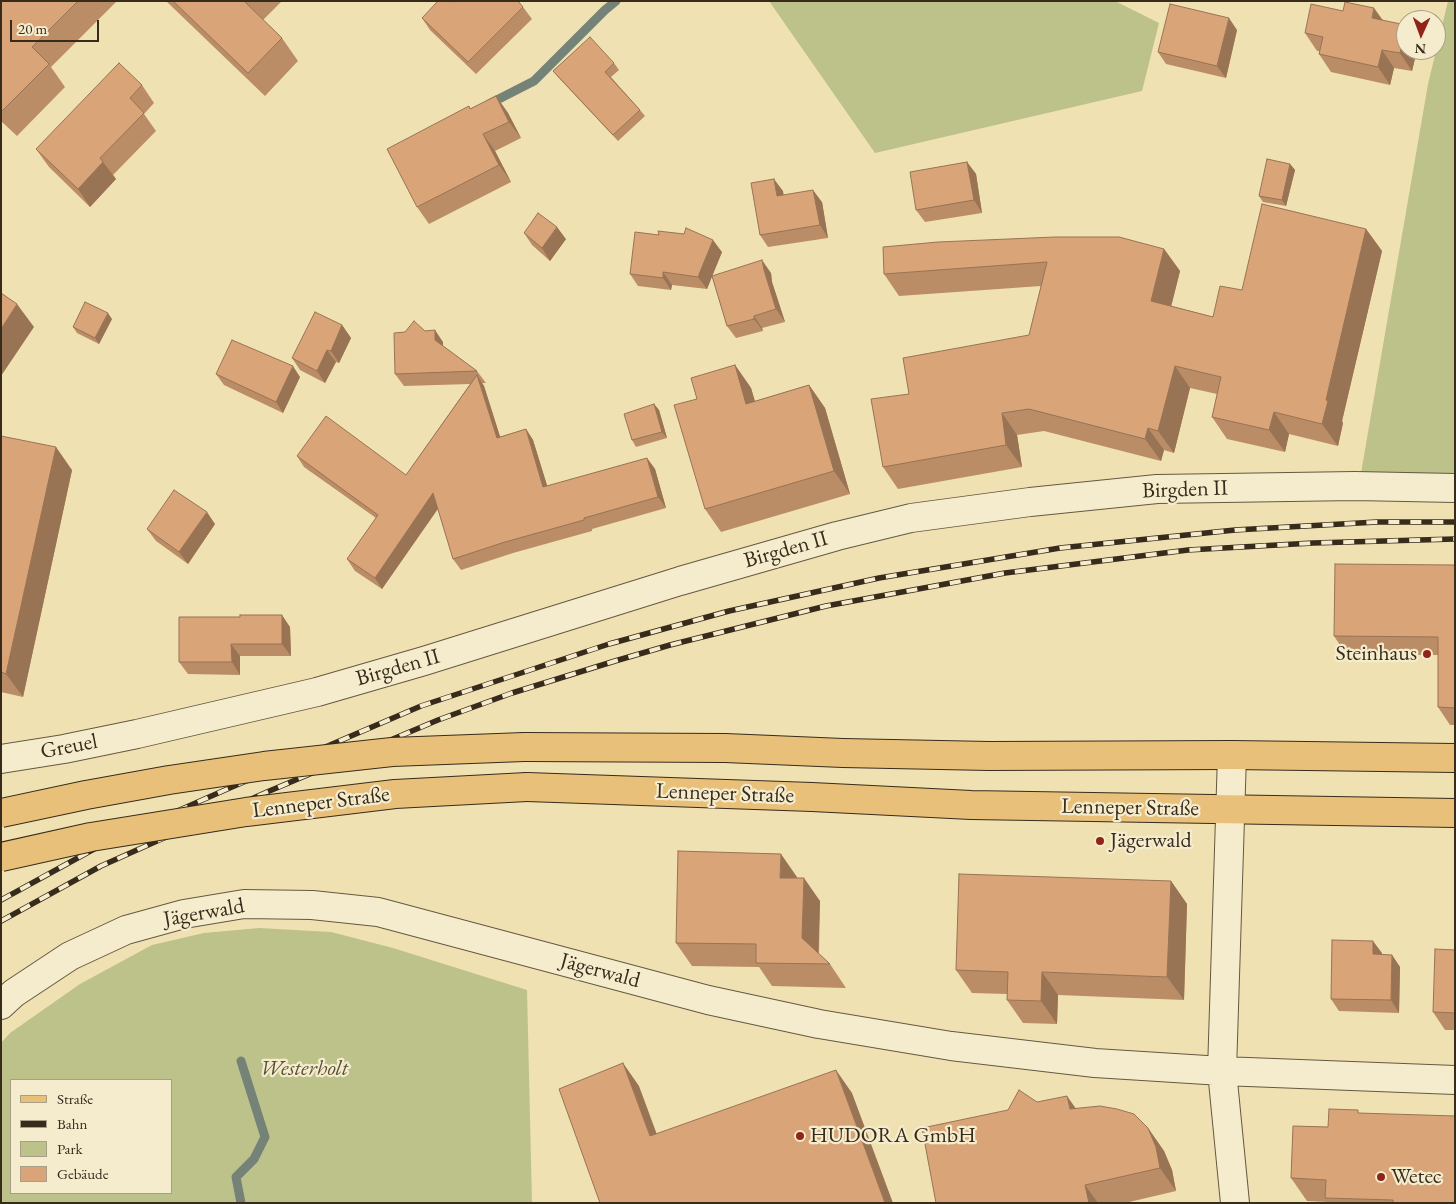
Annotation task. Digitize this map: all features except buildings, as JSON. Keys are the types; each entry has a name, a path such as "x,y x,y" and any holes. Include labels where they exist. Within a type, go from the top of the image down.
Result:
{"main road":[{"name":"Lenneper Straße","path":"1,813 86,794 264,766 392,752 524,747 725,748 989,756 1232,755 1455,758"},
{"name":"Lenneper Straße","path":"1,857 91,837 246,812 395,794 527,787 970,805 1455,813"}],"street":[{"name":"Birgden II","path":"137,734 317,692 424,661 680,581 837,536 911,518 1157,488 1355,486 1455,488"},
{"name":"Greuel","path":"1,759 64,749 137,734"},
{"path":"1232,755 1222,1070 1235,1203"},
{"name":"Jägerwald","path":"1,1005 14,993 70,956 126,930 184,914 244,904 312,905 378,912 708,1000 819,1024 951,1046 1095,1063 1455,1080"}],"green space":[{"path":"769,1 1115,1 1159,23 1142,91 875,153"},
{"path":"1448,1 1455,1 1455,475 1361,473 1428,84 1434,60 1446,60 1446,10"},
{"name":"Westerholt","path":"259,928 331,932 393,948 527,990 532,1203 1,1203 1,1043 10,1033 80,984 152,945 204,933"}],"waterway":[{"path":"489,104 534,81 616,1"},
{"path":"241,1061 265,1137 254,1159 236,1177 241,1203"}],"railway":[{"path":"1,900 105,843 421,706 609,644 729,611 879,578 1060,548 1235,530 1377,522 1455,522"},
{"path":"1,921 101,866 267,792 438,720 512,693 670,645 826,606 1005,573 1188,550 1313,543 1455,539"}],"place":[{"name":"Steinhaus","path":"1427,654"},
{"name":"Jägerwald","path":"1100,841"},
{"name":"HUDORA GmbH","path":"800,1136"},
{"name":"Wetec","path":"1381,1177"}]}
